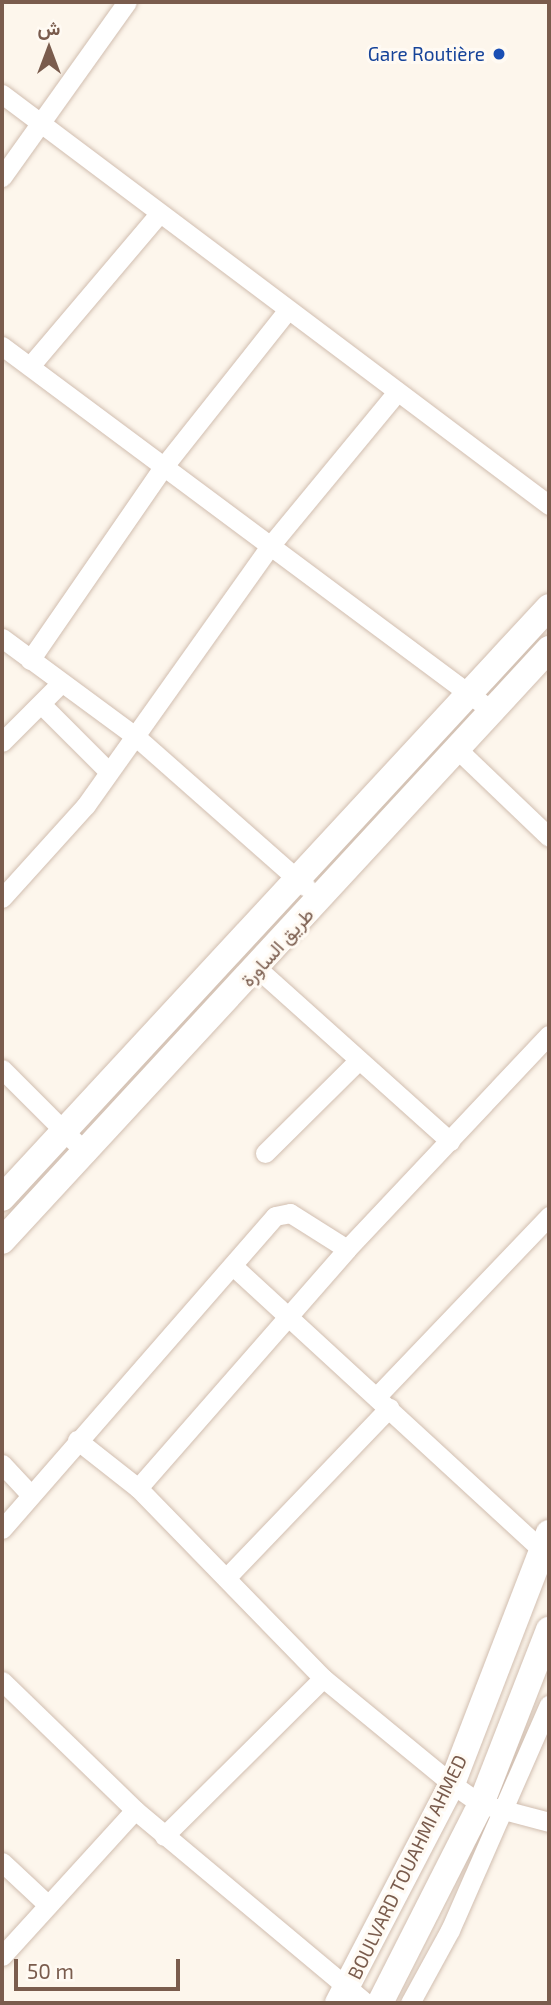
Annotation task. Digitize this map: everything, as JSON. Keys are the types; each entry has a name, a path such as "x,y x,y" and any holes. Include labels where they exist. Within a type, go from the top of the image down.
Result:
{"main road":[{"name":"طريق الساورة","path":"2,1198 470,689 549,607"},
{"name":"طريق الساورة","path":"2,1241 258,969 549,649"},
{"name":"BOULVARD TOUAHMI AHMED","path":"350,1999 452,1784 546,1542"},
{"name":"BOULVARD TOUAHMI AHMED","path":"380,2003 492,1806 549,1630"}],"street":[{"path":"2,177 39,121 127,2"},
{"path":"2,94 549,505"},
{"path":"30,366 159,214"},
{"path":"30,660 164,466 288,311"},
{"path":"2,345 270,546 470,689 492,711"},
{"path":"2,898 109,772 270,546 397,392"},
{"path":"2,638 135,736 320,900"},
{"path":"2,742 61,683"},
{"path":"41,704 109,772"},
{"path":"457,749 549,837"},
{"path":"258,969 450,1141"},
{"path":"138,1488 286,1315 549,1035"},
{"path":"265,1153 358,1061"},
{"path":"2,1069 66,1128 86,1153"},
{"path":"2,1529 77,1440 283,1213 347,1249"},
{"path":"226,1578 549,1216"},
{"path":"233,1266 546,1542"},
{"path":"77,1440 138,1488 323,1678 452,1784 492,1806 549,1822"},
{"path":"2,1464 30,1494"},
{"path":"164,1836 323,1678"},
{"path":"2,1681 135,1810 350,1999"},
{"path":"410,2003 492,1806 549,1705"},
{"path":"2,1956 135,1810"},
{"path":"2,1862 48,1905"}],"place":[{"name":"Gare Routière","path":"499,54"}]}
